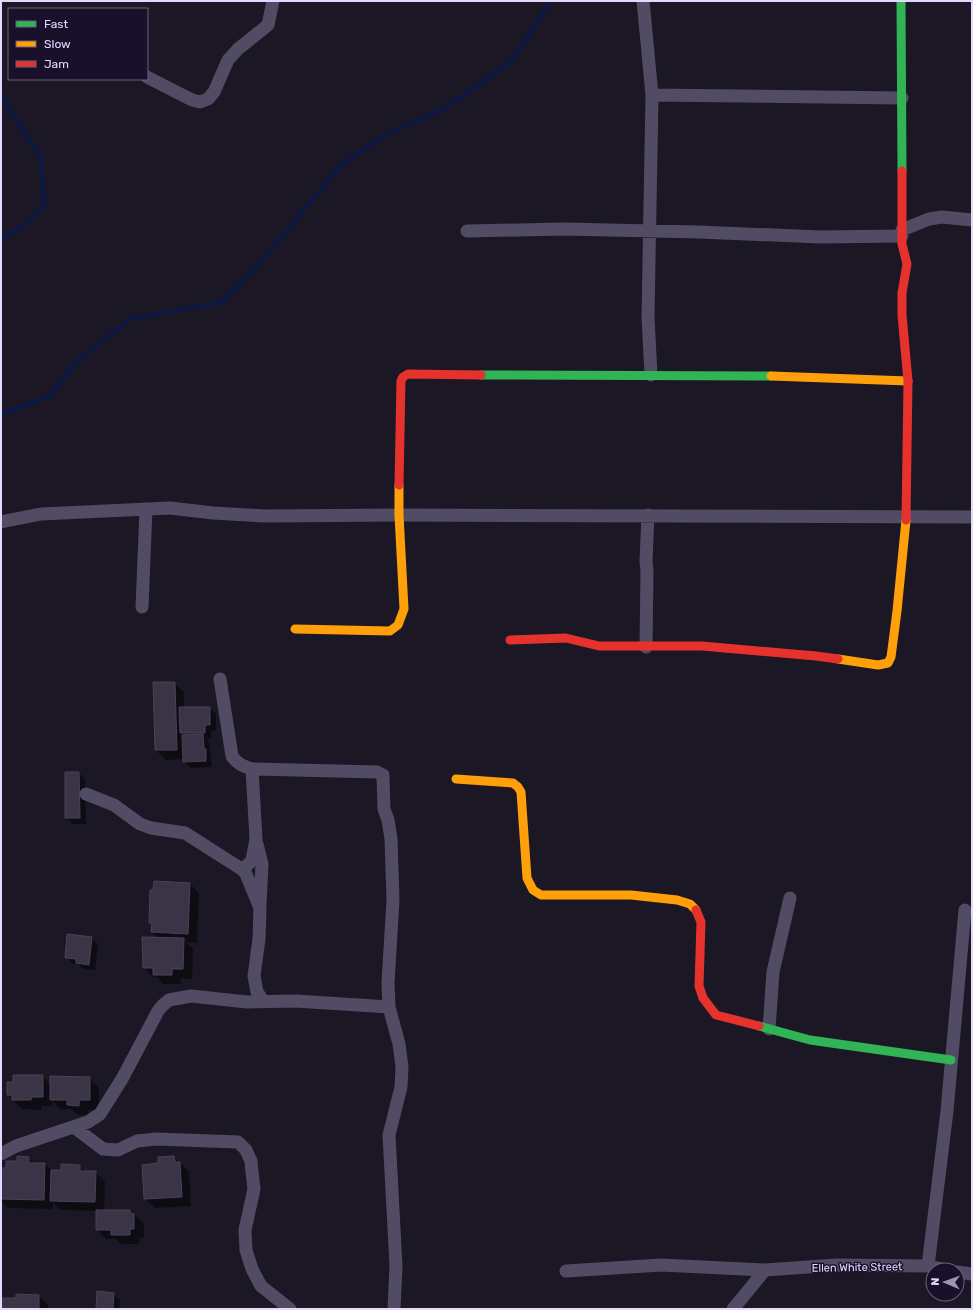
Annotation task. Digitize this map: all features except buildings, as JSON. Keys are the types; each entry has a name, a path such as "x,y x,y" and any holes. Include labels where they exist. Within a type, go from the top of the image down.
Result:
{"street":[{"path":"148,78 192,100 200,102 208,99 214,92 228,60 251,37 268,24 273,1"},
{"path":"643,1 652,95 648,317 651,375"},
{"path":"510,640 566,638 599,646 702,646 816,656 878,666 888,663 891,657 897,611 906,516 908,381 902,316 902,293 906,264 902,244 901,1"},
{"path":"652,95 902,98"},
{"path":"467,231 564,229 699,232 820,237 902,233 929,219 942,217 972,220"},
{"path":"295,629 390,631 395,630 400,623 404,609 399,515 402,381 403,377 408,374 528,376 749,375 908,381"},
{"path":"1,522 41,514 170,508 213,513 265,516 648,515 972,517"},
{"path":"142,607 146,509"},
{"path":"646,647 646,561 648,515"},
{"path":"220,679 232,756 235,761 241,765 252,769 378,772 382,775 384,809 388,820 391,839 393,900 388,983 389,1007 399,1044 402,1067 401,1087 389,1136 396,1266 394,1309"},
{"path":"252,769 256,838 262,864 260,939 254,976 257,992 264,1002"},
{"path":"456,779 513,783 518,787 521,792 527,878 533,890 541,895 631,895 677,900 690,904 697,911 701,922 699,986 706,1003 716,1014 810,1040 951,1060"},
{"path":"86,794 114,805 140,824 151,828 185,833 243,870 260,908"},
{"path":"243,870 252,860 256,838"},
{"path":"769,1029 773,972 790,898"},
{"path":"928,1262 947,1111 965,910"},
{"path":"1,1154 16,1146 88,1122 100,1114 122,1079 158,1011 169,1000 191,996 246,1002 296,1001 389,1007"},
{"path":"74,1127 103,1149 118,1150 137,1141 156,1138 238,1142 246,1150 251,1161 254,1189 245,1230 246,1250 252,1269 261,1286 290,1309"},
{"name":"Ellen White Street","path":"566,1271 661,1265 766,1270 837,1265 925,1266"},
{"path":"733,1309 766,1270"}],"waterway":[{"path":"1,414 50,396 76,362 130,319 222,302 258,266 340,166 383,136 445,108 512,61 551,1"},
{"path":"1,95 40,156 45,204 27,223 1,239"}],"traffic: fast":[{"path":"901,1 902,171"},
{"path":"481,375 771,376"},
{"path":"759,1026 810,1040 951,1060"}],"traffic: slow":[{"path":"771,376 908,381"},
{"path":"295,629 390,631 398,625 404,609 399,515 399,485"},
{"path":"838,659 878,665 888,663 891,657 906,520"},
{"path":"456,779 513,783 518,787 521,792 527,878 533,890 541,895 631,895 677,900 690,904 696,910"}],"traffic: jam":[{"path":"902,171 902,244 907,264 902,293 902,315 908,381 906,520"},
{"path":"399,485 401,381 403,377 408,374 481,375"},
{"path":"510,640 566,638 599,646 702,646 838,659"},
{"path":"696,910 701,922 699,986 703,998 716,1015 759,1026"}]}
